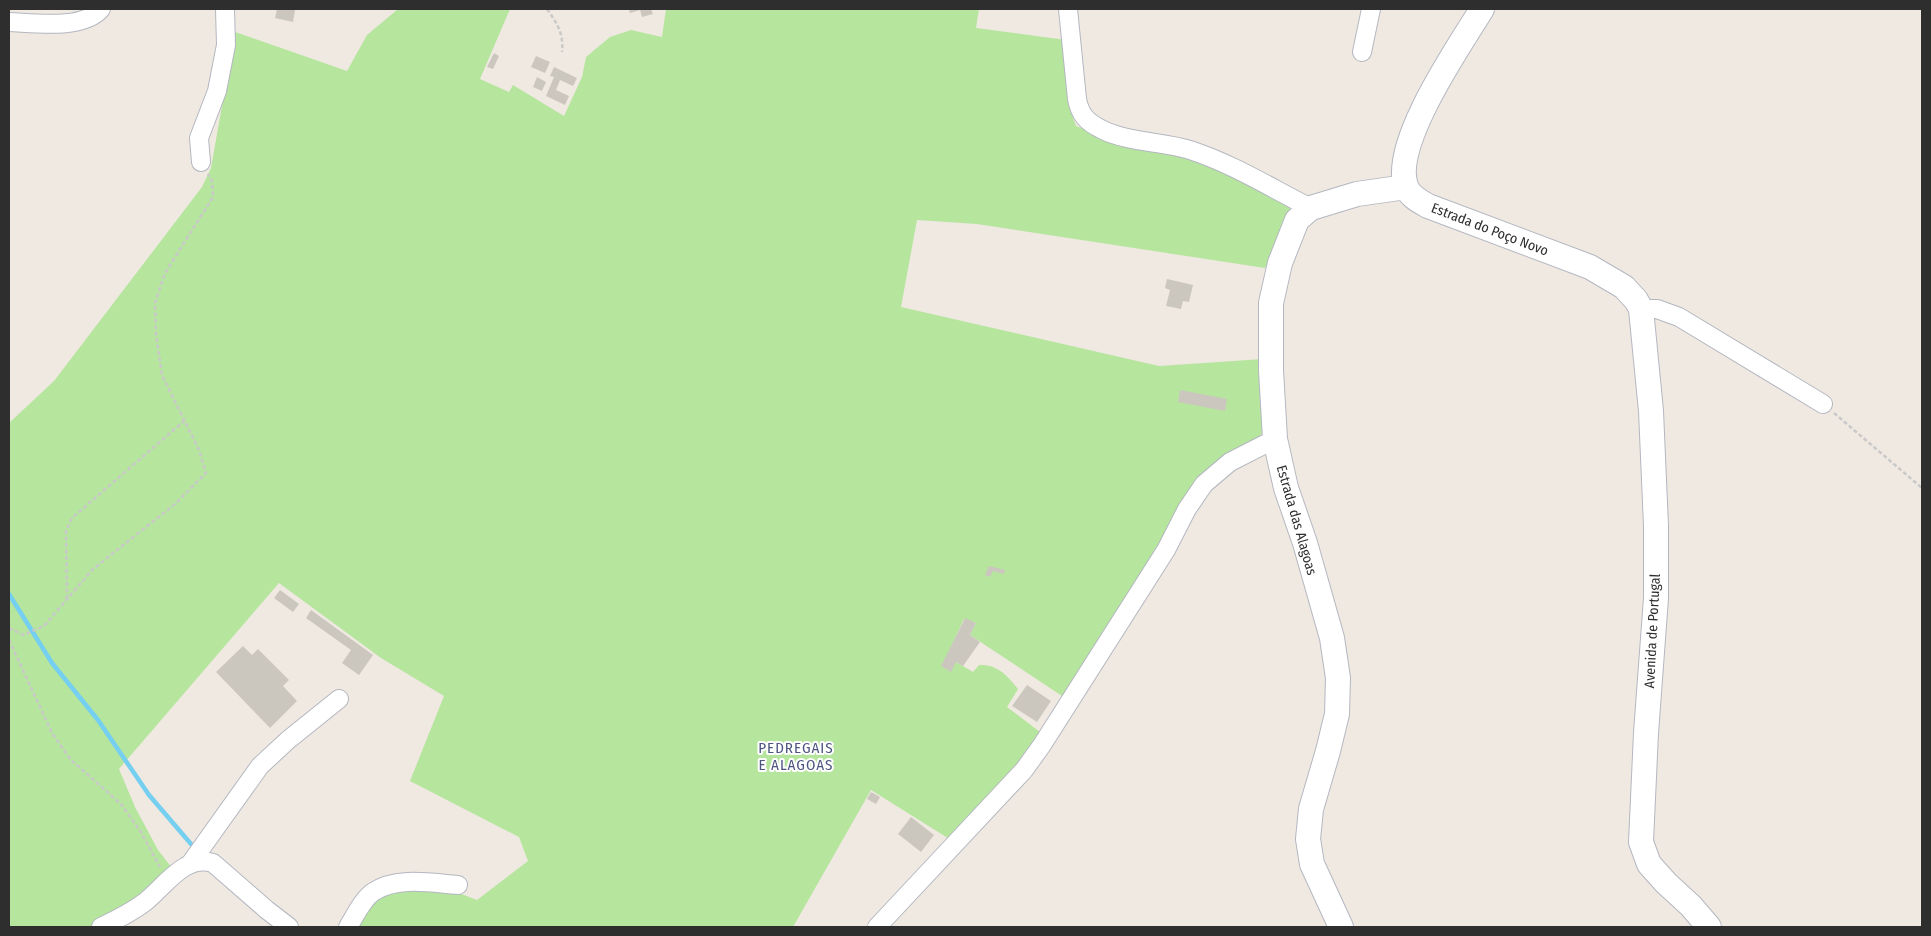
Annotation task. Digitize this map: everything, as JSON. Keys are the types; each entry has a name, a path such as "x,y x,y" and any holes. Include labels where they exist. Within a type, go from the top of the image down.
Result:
{"street":[{"path":"9,22 72,23 87,20 101,9"},
{"path":"201,162 199,138 217,91 226,45 225,9"},
{"path":"1068,9 1077,99 1079,111 1084,118 1103,130 1189,150 1223,163 1311,208 1357,194 1406,187 1404,173 1406,157 1413,133 1422,112 1449,63 1482,9"},
{"path":"1362,52 1371,9"},
{"name":"Estrada do Poço Novo","path":"1406,187 1415,199 1428,206 1590,267 1624,287 1636,300 1641,309"},
{"name":"Estrada das Alagoas","path":"1311,208 1297,220 1280,263 1271,302 1271,370 1275,439 1286,488 1305,543 1332,638 1338,678 1337,714 1311,809 1308,839 1312,864 1341,927"},
{"path":"1641,309 1657,309 1680,317 1823,404"},
{"name":"Avenida de Portugal","path":"1641,309 1652,411 1656,526 1656,598 1646,733 1641,842 1649,864 1709,927"},
{"path":"877,927 1028,764 1166,550 1187,509 1204,484 1230,462 1275,439"},
{"path":"190,864 260,766 288,740 339,699"},
{"path":"101,927 146,902 168,879 190,864 203,860 213,863 259,904 289,927"},
{"path":"348,927 359,908 372,892 394,884 421,882 458,885"}],"path":[{"path":"546,9 560,29 563,45 562,52"},
{"path":"9,628 23,635 44,626 93,569 175,504 206,473 199,450 162,375 156,335 155,303 165,273 212,197 212,181 201,162"},
{"path":"1823,404 1922,488"},
{"path":"67,599 66,531 72,518 184,421"},
{"path":"9,640 52,733 71,760 94,778 121,804 141,832 153,857 168,879"}],"green space":[{"path":"398,9 510,9 480,79 509,92 513,85 564,116 582,77 586,57 610,37 631,30 662,37 666,9 979,9 976,28 1066,40 1072,115 1076,126 1125,145 1201,161 1289,207 1292,213 1265,268 977,224 917,220 901,307 1159,366 1263,359 1264,431 1255,441 1205,471 1128,599 1065,698 970,635 976,623 964,619 942,666 956,662 973,672 979,665 991,666 1001,671 1018,689 1007,707 1040,732 1014,768 951,840 871,790 793,927 355,927 381,893 443,887 477,900 528,861 519,837 410,781 444,696 381,658 279,583 119,769 135,807 158,850 179,877 113,927 9,927 9,423 54,381 202,187 211,168 235,32 347,71 367,35"}],"building":[{"path":"277,9 295,10 293,22 275,18"},
{"path":"629,9 651,9 653,14 642,17 640,10 630,13"},
{"path":"494,53 499,56 493,69 487,67"},
{"path":"536,56 550,62 545,73 531,67"},
{"path":"554,67 577,78 573,86 560,80 556,90 569,96 565,105 546,96 554,77 550,76"},
{"path":"537,77 546,82 542,91 533,87"},
{"path":"1167,279 1193,285 1189,302 1183,301 1181,309 1166,306 1170,290 1165,288"},
{"path":"1180,390 1227,399 1225,411 1178,402"},
{"path":"989,566 1005,570 1004,574 993,571 990,577 985,575"},
{"path":"280,590 299,604 293,612 274,598"},
{"path":"311,610 373,655 359,675 342,663 351,650 306,618"},
{"path":"965,618 976,623 970,635 980,642 963,666 956,662 951,672 941,666"},
{"path":"243,646 252,655 258,649 289,680 283,686 297,701 270,728 216,672"},
{"path":"1027,685 1051,701 1037,722 1012,706"},
{"path":"871,792 880,797 876,804 867,799"},
{"path":"911,817 934,835 921,852 898,834"}],"waterway":[{"path":"9,594 52,663 98,720 149,795 191,844"}],"district":[{"name":"PEDREGAIS E ALAGOAS","path":"796,756"}]}
